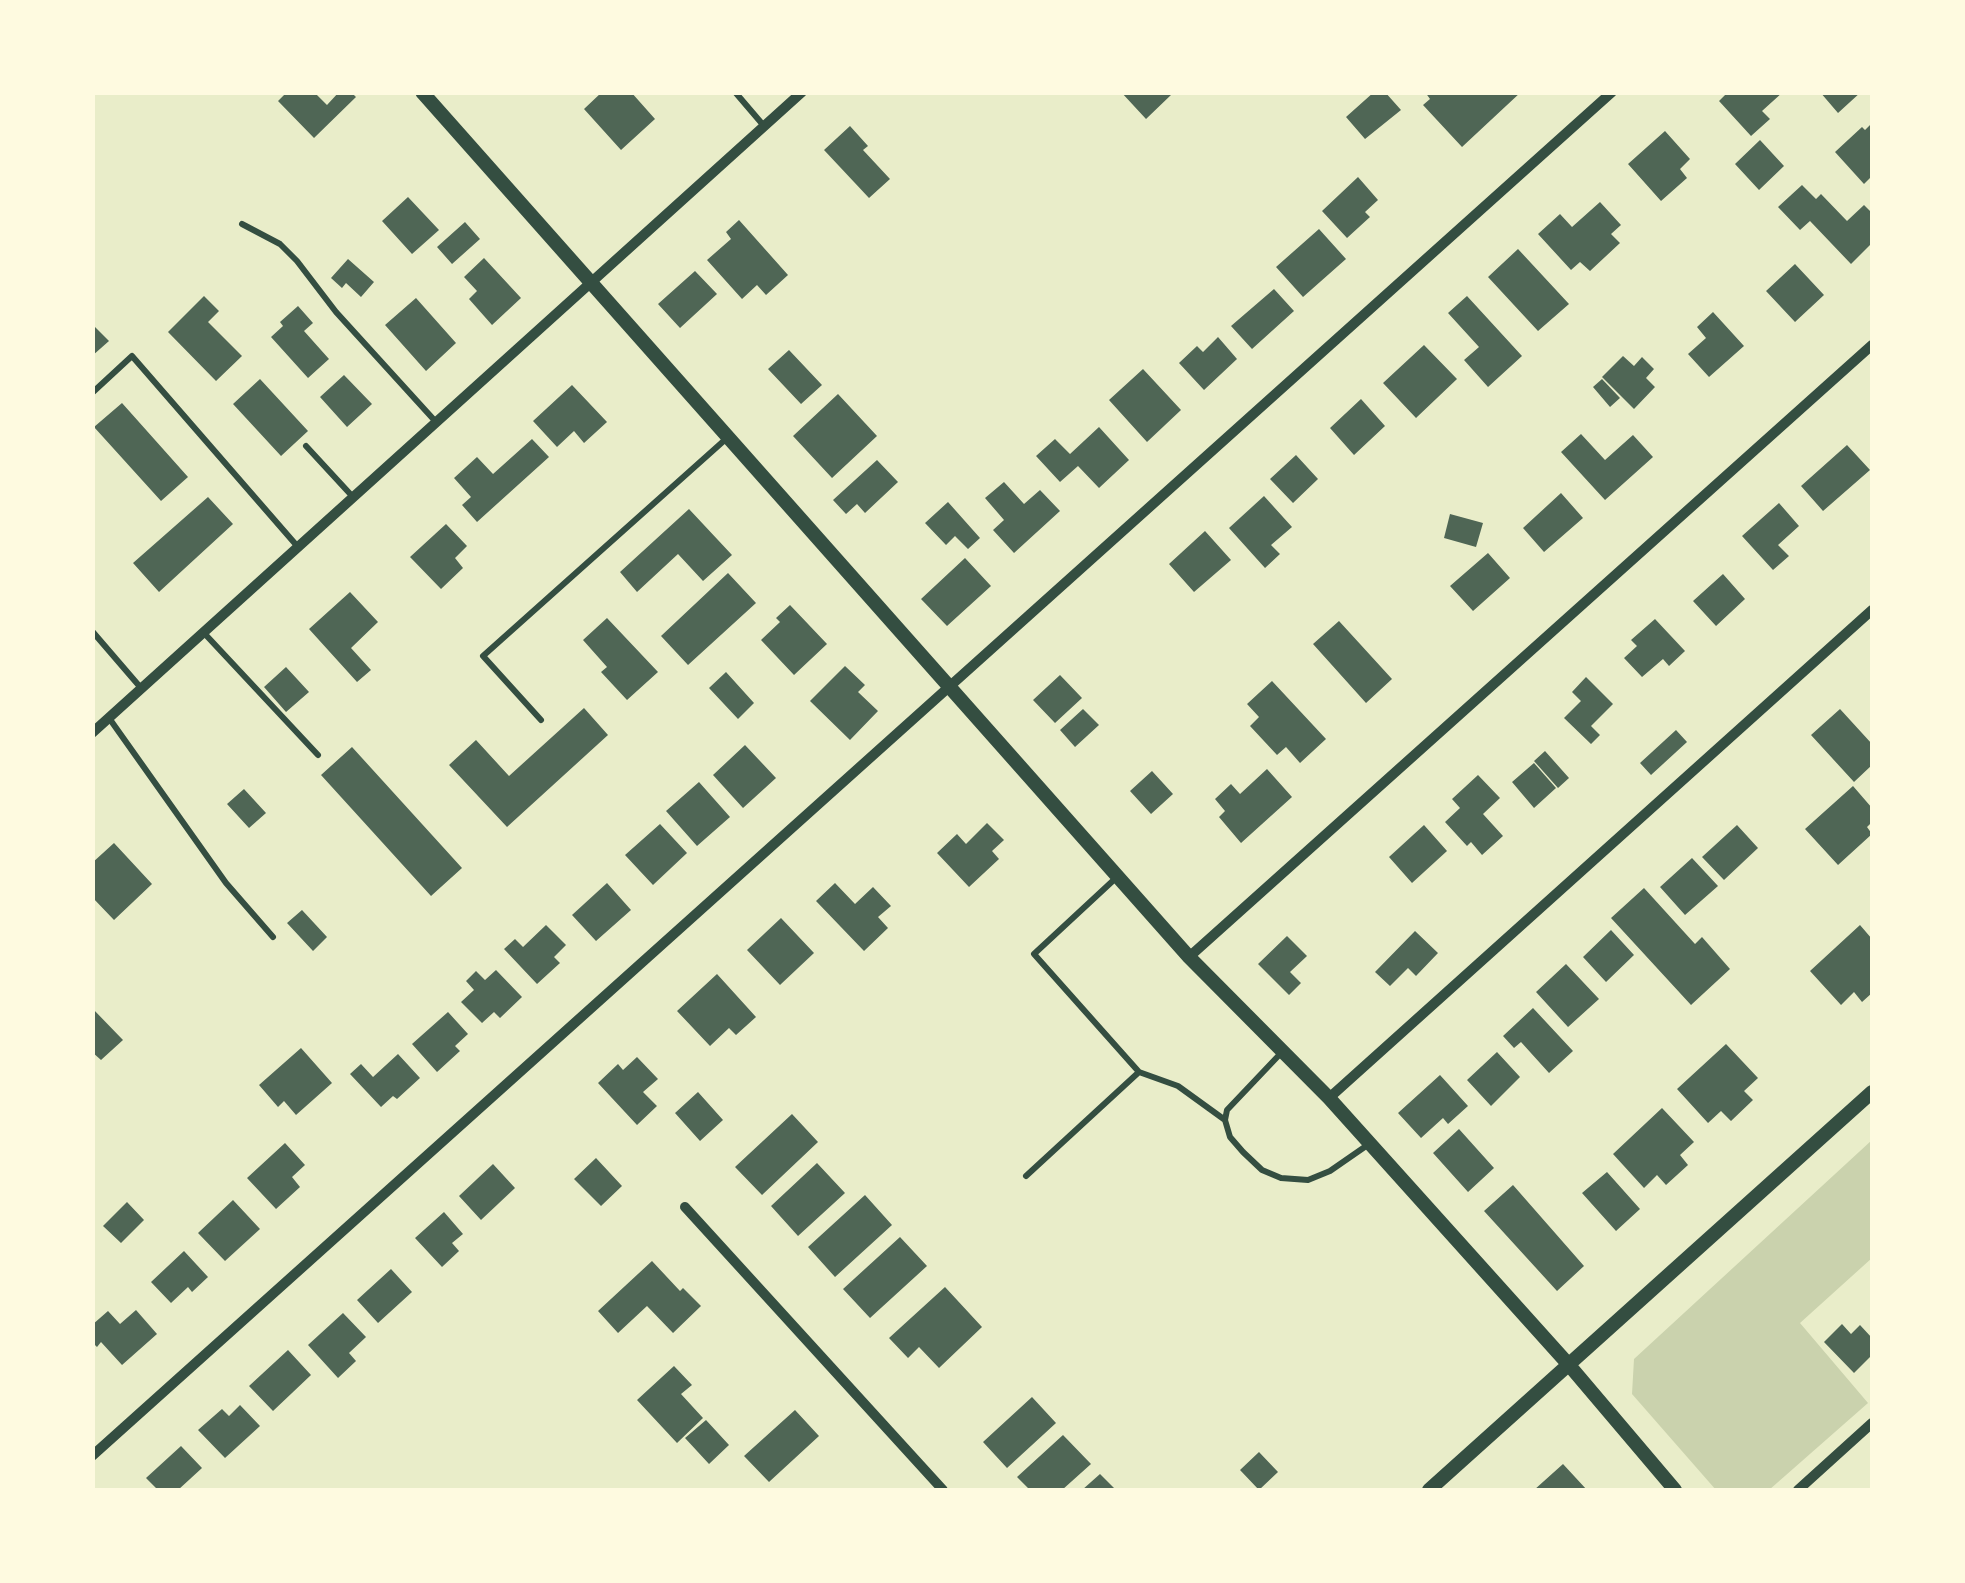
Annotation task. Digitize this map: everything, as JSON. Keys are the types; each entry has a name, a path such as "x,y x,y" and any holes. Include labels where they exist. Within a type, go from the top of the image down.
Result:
{"street":[{"path":"422,92 1189,956 1330,1098 1569,1365 1674,1490"},
{"path":"92,733 802,92"},
{"path":"92,1456 1612,92"},
{"path":"1189,956 1872,345"},
{"path":"1330,1098 1872,610"},
{"path":"1429,1490 1872,1092"},
{"path":"685,1207 944,1490"},
{"path":"1798,1490 1872,1423"}],"lane":[{"path":"735,92 764,126"},
{"path":"242,224 280,244 297,261 336,312 436,422"},
{"path":"92,393 132,356 298,547"},
{"path":"541,720 483,656 728,437"},
{"path":"306,446 353,497"},
{"path":"92,630 142,689"},
{"path":"203,632 318,756"},
{"path":"110,718 226,883 273,936"},
{"path":"1118,876 1034,954 1139,1072 1178,1086 1225,1120"},
{"path":"1282,1051 1227,1110 1225,1120 1230,1137 1243,1152 1262,1170 1281,1178 1308,1180 1330,1171 1370,1144"},
{"path":"1026,1176 1139,1072"}],"green space":[{"path":"1872,1140 1872,1258 1800,1323 1868,1403 1769,1490 1716,1490 1632,1394 1634,1359"}],"building":[{"path":"287,92 314,92 327,105 339,92 351,92 356,97 314,138 278,101"},
{"path":"602,92 631,92 655,119 621,150 584,109"},
{"path":"1121,92 1169,92 1171,95 1146,119"},
{"path":"1374,92 1385,92 1401,110 1365,139 1346,117"},
{"path":"1425,92 1521,92 1462,147 1423,105 1430,99"},
{"path":"1728,92 1783,92 1762,111 1770,119 1751,136 1719,101"},
{"path":"1820,92 1861,92 1838,113"},
{"path":"1872,123 1872,176 1864,184 1835,152 1862,127 1865,130"},
{"path":"850,126 868,146 863,150 890,179 869,198 824,150"},
{"path":"1665,131 1690,159 1680,169 1687,178 1661,201 1628,164"},
{"path":"1760,140 1784,166 1759,190 1735,164"},
{"path":"1358,177 1378,200 1365,212 1370,217 1347,238 1322,211"},
{"path":"1802,185 1816,199 1821,194 1847,221 1864,205 1872,213 1872,243 1851,264 1810,221 1800,230 1778,207"},
{"path":"408,197 439,230 412,254 382,221"},
{"path":"1600,202 1621,225 1611,234 1620,243 1590,271 1580,262 1571,270 1538,234 1560,214 1572,227"},
{"path":"739,220 788,275 766,295 757,285 742,299 707,260 731,239 726,232"},
{"path":"465,222 480,239 452,264 437,247"},
{"path":"1319,229 1346,259 1303,297 1276,267"},
{"path":"1518,249 1569,304 1538,331 1488,277"},
{"path":"484,258 521,298 492,325 469,299 477,291 464,277"},
{"path":"348,259 374,282 361,297 346,283 342,288 331,278"},
{"path":"1795,264 1824,295 1795,322 1766,291"},
{"path":"695,271 717,294 680,328 658,304"},
{"path":"1274,289 1294,311 1252,349 1231,326"},
{"path":"204,296 219,311 208,322 242,356 216,381 168,332"},
{"path":"1467,296 1522,356 1488,387 1464,360 1479,347 1448,313"},
{"path":"416,298 456,343 426,371 385,325"},
{"path":"298,306 313,323 304,331 329,359 308,378 271,337 283,326 280,322"},
{"path":"1713,312 1744,346 1709,377 1688,354 1706,338 1697,327"},
{"path":"92,324 109,341 92,356"},
{"path":"1218,337 1237,359 1204,390 1179,363 1197,346 1203,352"},
{"path":"1424,345 1457,379 1416,418 1383,383"},
{"path":"789,350 822,385 801,404 768,369"},
{"path":"1623,356 1634,366 1642,357 1654,369 1646,378 1655,387 1634,409 1602,377"},
{"path":"1143,369 1181,410 1147,442 1109,400"},
{"path":"344,375 372,404 347,427 320,397"},
{"path":"260,379 308,431 281,456 233,404"},
{"path":"1602,379 1620,398 1610,407 1593,387"},
{"path":"572,385 607,422 584,443 574,431 557,447 533,421"},
{"path":"838,394 877,436 832,478 793,436"},
{"path":"1361,399 1385,426 1354,455 1330,428"},
{"path":"122,403 188,477 161,501 94,427"},
{"path":"1099,427 1129,460 1099,488 1078,466 1060,482 1036,456 1055,439 1070,454"},
{"path":"1581,434 1605,460 1633,435 1653,457 1605,500 1561,452"},
{"path":"532,439 549,457 477,522 462,505 471,497 454,478 477,457 493,474"},
{"path":"1847,445 1870,470 1823,511 1801,486"},
{"path":"1296,455 1318,479 1293,503 1270,479"},
{"path":"877,460 898,482 865,513 857,504 846,514 833,500"},
{"path":"1004,482 1024,504 1040,490 1060,511 1014,553 993,530 1004,520 985,498"},
{"path":"1561,493 1583,518 1544,552 1523,528"},
{"path":"1264,496 1292,527 1271,545 1280,554 1265,568 1229,528"},
{"path":"208,497 233,524 159,592 133,563"},
{"path":"948,502 980,538 968,549 955,536 946,545 925,523"},
{"path":"1779,503 1799,526 1778,545 1789,556 1773,570 1742,536"},
{"path":"689,509 732,555 703,581 678,554 637,592 620,572"},
{"path":"1450,514 1483,523 1476,547 1444,538"},
{"path":"446,524 467,546 455,558 463,568 441,589 410,557"},
{"path":"1205,531 1231,560 1194,592 1169,564"},
{"path":"1488,553 1510,578 1473,611 1450,586"},
{"path":"965,558 991,586 947,626 921,599"},
{"path":"728,573 756,603 688,665 661,636"},
{"path":"1723,574 1745,599 1716,626 1693,601"},
{"path":"350,592 378,622 351,648 371,670 357,682 309,629"},
{"path":"790,605 827,644 794,675 761,640 780,622 776,618"},
{"path":"607,618 658,672 627,700 601,672 607,667 583,640"},
{"path":"1655,619 1685,651 1669,666 1663,659 1642,677 1624,658 1637,646 1631,640"},
{"path":"1339,621 1392,679 1366,703 1313,644"},
{"path":"845,666 865,685 858,692 878,711 850,740 810,701"},
{"path":"286,667 309,692 286,712 264,687"},
{"path":"726,672 754,703 738,719 709,688"},
{"path":"1060,675 1082,698 1055,723 1033,700"},
{"path":"1586,677 1613,704 1591,726 1600,735 1591,744 1564,718 1581,701 1572,692"},
{"path":"1272,681 1326,739 1300,763 1286,747 1277,755 1250,726 1259,717 1247,704"},
{"path":"584,708 608,735 507,827 449,765 476,740 509,776"},
{"path":"1083,709 1099,725 1075,747 1060,730"},
{"path":"1840,709 1872,744 1872,765 1854,782 1811,735"},
{"path":"1676,730 1687,742 1651,775 1640,763"},
{"path":"745,745 776,778 743,808 713,775"},
{"path":"352,747 462,868 431,896 321,775"},
{"path":"1545,751 1569,778 1558,788 1534,761"},
{"path":"1534,763 1556,788 1534,808 1512,782"},
{"path":"1267,769 1292,797 1241,843 1219,817 1225,811 1215,799 1231,784 1240,794"},
{"path":"1152,771 1173,794 1151,814 1130,791"},
{"path":"1478,775 1500,798 1483,814 1503,836 1482,855 1471,842 1467,846 1445,822 1460,808 1452,799"},
{"path":"699,782 730,817 697,846 666,811"},
{"path":"1853,786 1872,808 1872,822 1867,827 1872,834 1838,865 1805,829"},
{"path":"244,789 266,813 249,828 227,804"},
{"path":"987,823 1004,840 992,851 999,859 969,887 937,853 957,834 966,844"},
{"path":"660,824 687,853 653,885 625,855"},
{"path":"1424,825 1447,851 1412,883 1389,857"},
{"path":"1737,825 1758,848 1724,880 1702,857"},
{"path":"114,843 152,884 114,920 92,897 92,863"},
{"path":"1692,858 1718,886 1685,915 1660,887"},
{"path":"607,883 631,910 596,941 572,915"},
{"path":"835,883 855,904 873,887 891,906 878,917 888,928 864,951 816,901"},
{"path":"1644,888 1695,944 1702,937 1730,969 1691,1005 1611,918"},
{"path":"302,910 327,937 313,951 287,923"},
{"path":"781,918 814,953 780,985 747,950"},
{"path":"546,925 566,945 554,957 560,963 537,984 504,949 515,939 523,947"},
{"path":"1860,925 1872,939 1872,993 1862,1002 1854,992 1841,1005 1810,971"},
{"path":"1611,930 1634,955 1606,982 1583,957"},
{"path":"1415,931 1438,953 1416,976 1408,968 1390,986 1375,972"},
{"path":"1287,936 1307,956 1290,972 1301,983 1289,995 1258,964"},
{"path":"1566,964 1599,999 1568,1027 1536,992"},
{"path":"496,970 522,997 500,1018 494,1012 482,1023 461,1002 474,990 466,981 476,971 485,980"},
{"path":"717,974 756,1017 736,1035 729,1028 710,1046 677,1011"},
{"path":"92,1008 123,1040 101,1060 92,1052"},
{"path":"1533,1008 1573,1051 1549,1073 1521,1042 1514,1048 1503,1036"},
{"path":"448,1012 468,1034 455,1046 460,1051 437,1072 412,1044"},
{"path":"1726,1044 1758,1078 1744,1091 1753,1100 1731,1121 1721,1111 1708,1123 1677,1089"},
{"path":"301,1048 332,1083 296,1115 284,1101 278,1107 259,1085"},
{"path":"1497,1052 1520,1077 1491,1106 1467,1080"},
{"path":"398,1054 420,1078 397,1099 393,1096 381,1107 350,1074 361,1064 373,1077"},
{"path":"637,1057 658,1079 643,1092 657,1106 637,1125 598,1083 618,1064 623,1070"},
{"path":"1440,1075 1468,1106 1448,1124 1443,1118 1421,1138 1398,1113"},
{"path":"698,1092 723,1120 700,1141 675,1113"},
{"path":"1662,1108 1694,1142 1680,1155 1688,1165 1666,1185 1657,1175 1644,1188 1613,1154"},
{"path":"792,1114 818,1142 762,1195 735,1167"},
{"path":"1459,1129 1494,1168 1468,1192 1433,1153"},
{"path":"285,1143 305,1165 292,1177 300,1187 276,1209 247,1178"},
{"path":"596,1158 622,1186 601,1206 574,1179"},
{"path":"817,1163 845,1193 798,1236 771,1206"},
{"path":"493,1164 515,1188 481,1220 459,1196"},
{"path":"1607,1172 1640,1209 1616,1231 1582,1193"},
{"path":"1513,1185 1584,1266 1557,1291 1484,1211"},
{"path":"865,1195 892,1225 835,1277 808,1247"},
{"path":"233,1200 260,1229 225,1261 198,1233"},
{"path":"127,1202 144,1220 121,1243 103,1226"},
{"path":"444,1212 463,1234 452,1243 459,1251 442,1267 415,1238"},
{"path":"900,1237 927,1266 870,1318 843,1289"},
{"path":"184,1251 208,1277 192,1292 188,1287 171,1303 151,1282"},
{"path":"652,1261 680,1291 683,1288 701,1306 673,1333 647,1306 618,1333 598,1311"},
{"path":"391,1269 412,1292 378,1323 357,1300"},
{"path":"945,1287 982,1327 939,1368 919,1347 908,1358 889,1338"},
{"path":"136,1310 157,1334 122,1365 101,1342 97,1347 92,1342 92,1325 108,1311 120,1324"},
{"path":"343,1313 366,1337 349,1353 356,1361 338,1378 308,1345"},
{"path":"1842,1324 1851,1334 1860,1325 1872,1338 1872,1355 1854,1373 1824,1342"},
{"path":"288,1350 311,1375 273,1411 249,1386"},
{"path":"674,1366 692,1385 681,1394 703,1418 677,1443 637,1400"},
{"path":"1032,1397 1056,1423 1007,1468 983,1442"},
{"path":"240,1405 260,1426 225,1458 198,1430 222,1409 229,1416"},
{"path":"795,1410 819,1436 769,1482 744,1456"},
{"path":"706,1420 729,1445 709,1464 685,1438"},
{"path":"1063,1435 1091,1464 1062,1490 1030,1490 1017,1477"},
{"path":"181,1446 202,1468 178,1490 158,1490 146,1478"},
{"path":"1259,1452 1278,1472 1259,1490 1240,1470"},
{"path":"1563,1464 1587,1490 1534,1490"},
{"path":"1100,1474 1116,1490 1082,1490"}]}
